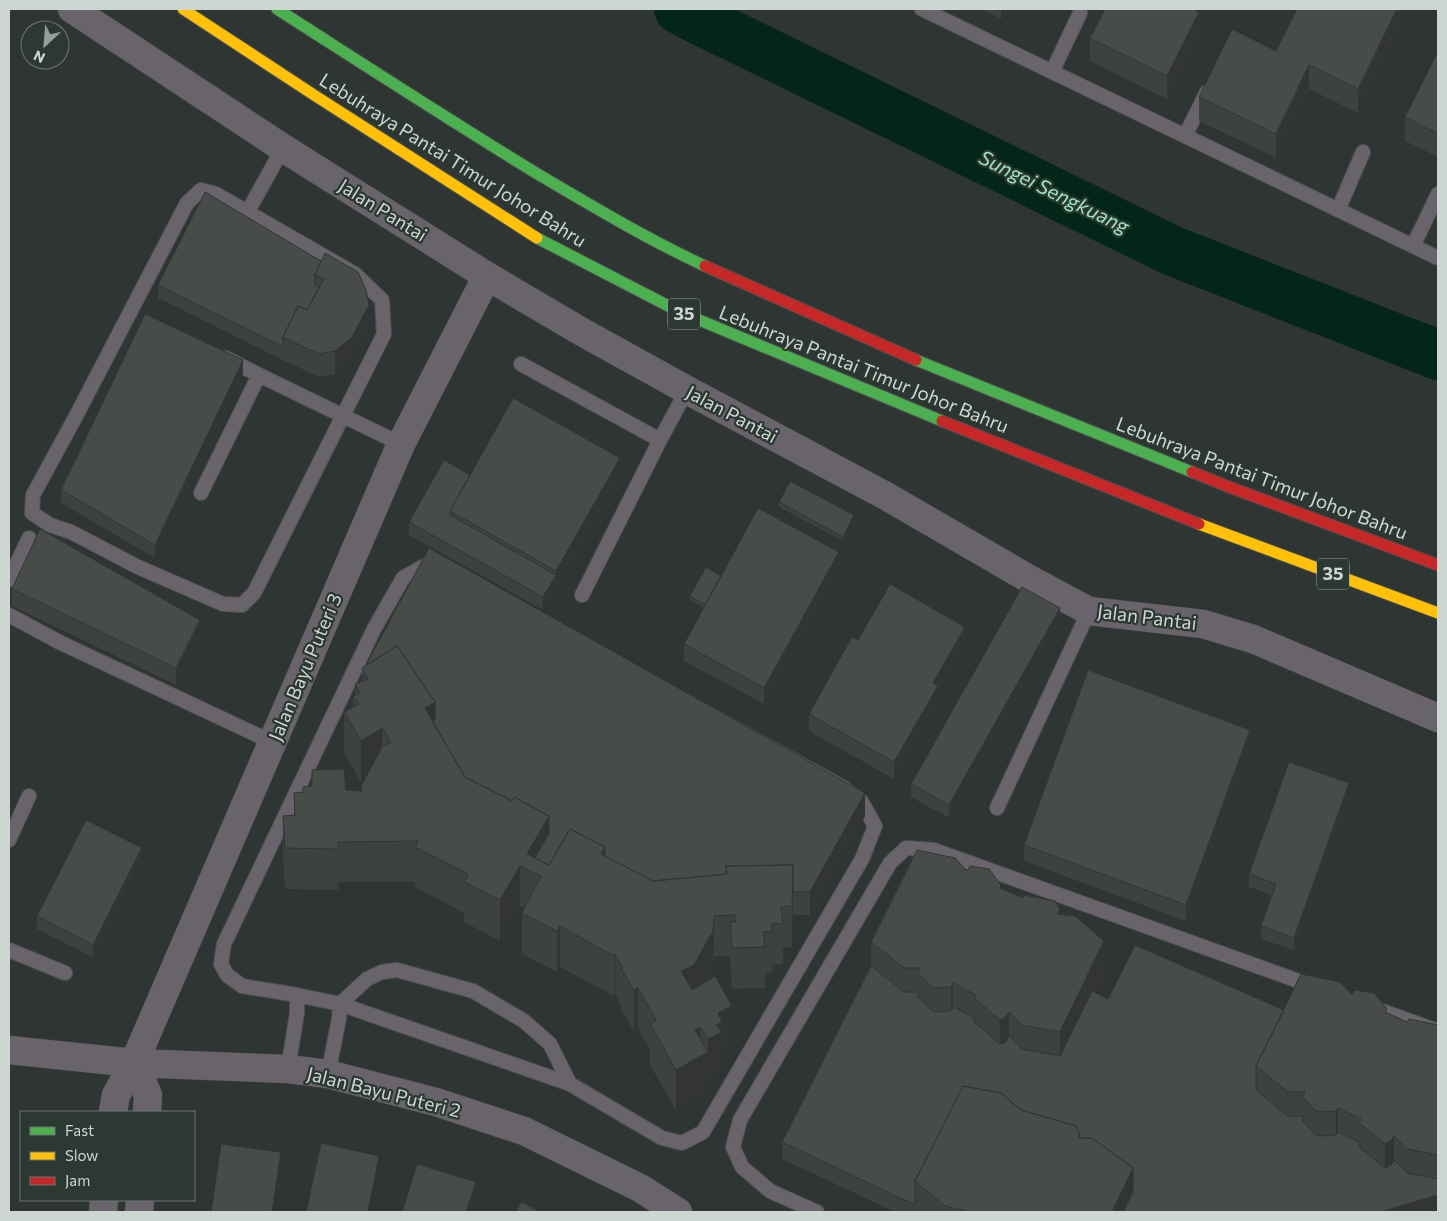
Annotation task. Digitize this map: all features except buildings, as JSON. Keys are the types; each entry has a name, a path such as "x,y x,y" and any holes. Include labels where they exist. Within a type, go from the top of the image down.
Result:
{"highway":[{"name":"Lebuhraya Pantai Timur Johor Bahru","path":"183,9 541,240 680,312 923,414 1228,534 1438,613"},
{"name":"Lebuhraya Pantai Timur Johor Bahru","path":"277,9 509,156 668,249 897,352 1229,487 1438,565"}],"street":[{"name":"Jalan Pantai","path":"72,9 283,148 488,276 582,332 886,496 1031,580 1089,611 1203,624 1253,639 1438,718"},
{"name":"Jalan Bayu Puteri 3","path":"113,1111 116,1095 134,1063 401,444 488,276"},
{"name":"Jalan Bayu Puteri 2","path":"9,1050 134,1063 288,1069 328,1074 436,1102 524,1132 640,1188 678,1212"},
{"path":"134,1063 148,1095 147,1111"}],"lane":[{"path":"922,9 1438,258"},
{"path":"1052,72 1080,12"},
{"path":"1185,136 1212,83"},
{"path":"248,211 283,148"},
{"path":"1338,210 1363,152"},
{"path":"201,190 216,194 248,211 356,274 382,300 384,334 254,593 242,605 223,604 138,566 71,532 50,525 32,513 33,495 137,311 187,203 201,190"},
{"path":"1413,246 1438,194"},
{"path":"217,353 401,444"},
{"path":"521,364 660,440"},
{"path":"201,493 259,375"},
{"path":"582,595 687,390"},
{"path":"9,580 29,538"},
{"path":"426,565 452,573 844,788 861,801 875,826 862,860 703,1132 682,1143 662,1138 570,1084 340,1004 297,995 242,986 227,975 221,964 224,944 374,629 403,578 426,565"},
{"path":"997,808 1089,611"},
{"path":"9,615 58,642 272,742"},
{"path":"9,840 28,796"},
{"path":"816,1212 770,1191 742,1167 733,1147 740,1120 890,862 906,848 934,850 1326,991"},
{"path":"9,950 65,973"},
{"path":"328,1074 339,1019 340,1004 367,979 382,972 397,970 473,991 524,1021 550,1044 570,1084"},
{"path":"288,1069 297,1013 297,995"},
{"path":"1354,1001 1438,1031"}],"waterway":[{"name":"Sungei Sengkuang","path":"679,9 1173,251 1438,355"}],"traffic: fast":[{"path":"277,9 536,173 599,210 705,266"},
{"path":"537,238 680,312 942,421"},
{"path":"916,360 1192,472"}],"traffic: slow":[{"path":"183,9 537,238"},
{"path":"1199,524 1438,613"}],"traffic: jam":[{"path":"705,266 916,360"},
{"path":"942,421 1199,524"},
{"path":"1192,472 1438,565"}]}
